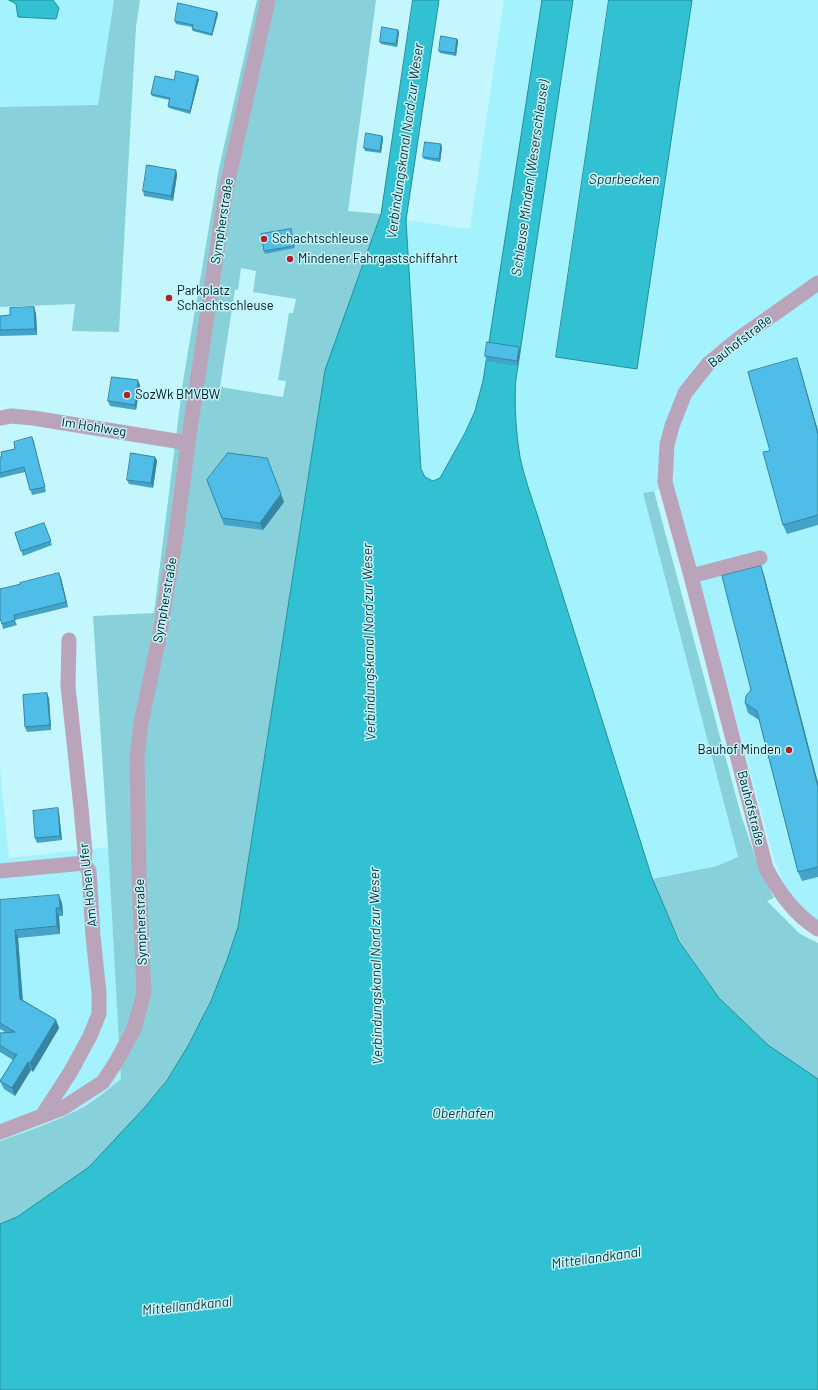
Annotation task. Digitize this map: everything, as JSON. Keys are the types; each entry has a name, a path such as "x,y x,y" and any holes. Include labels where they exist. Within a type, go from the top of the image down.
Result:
{"street":[{"name":"Sympherstraße","path":"0,1132 63,1108 103,1082 134,1029 144,993 139,877 137,757 141,723 159,638 175,542 188,443 226,190 268,0"},
{"name":"Bauhofstraße","path":"818,283 737,340 708,364 685,393 672,426 667,445 665,482 691,576 766,868 777,889 812,926 818,929"},
{"name":"Im Hohlweg","path":"0,418 11,416 33,418 188,443"},
{"path":"691,576 760,558"},
{"name":"Am Hohen Ufer","path":"42,1116 71,1071 90,1036 99,1014 99,993 88,871 84,863 85,852 82,816 68,686 69,640"},
{"path":"0,871 84,863"}],"shaded area":[{"path":"0,0 114,0 99,106 0,107"},
{"path":"114,0 140,0 136,27 119,332 72,331 75,304 0,307 0,107 98,105"},
{"path":"257,0 376,0 348,211 381,214 325,370 238,927 218,986 205,1013 188,1046 169,1076 146,1107 89,1167 17,1217 0,1224 0,1141 59,1119 84,1107 121,1079 93,616 154,613 183,381 219,168","holes":["241,268 256,271 253,292 296,299 293,313 289,313 278,380 286,381 283,397 220,387 235,289 238,290"]},
{"path":"504,0 818,0 818,922 800,907 784,883 775,862 672,487 643,493 738,857 717,866 652,879 520,458 515,402 519,358 488,354 483,382 475,411 447,467 440,478 433,481 422,474 406,220 470,229"},
{"path":"654,491 741,815 760,871 774,898 767,901 800,934 818,943 818,1079 768,1045 719,998 680,941 652,879 717,866 738,857 643,493"},
{"path":"0,769 9,858 108,847 121,1079 100,1096 78,1110 0,1141"}],"water":[{"path":"9,0 53,0 59,8 56,19 18,17 16,4"},
{"name":"Oberhafen","path":"413,0 439,0 406,220 421,469 425,477 433,481 440,478 465,433 475,411 483,381 542,0 573,0 516,379 515,399 517,438 520,457 652,878 679,941 719,998 768,1045 818,1079 818,1390 0,1390 0,1224 17,1217 89,1167 146,1106 167,1080 188,1046 211,1001 238,927 325,370 381,214"},
{"name":"Sparbecken","path":"609,0 692,0 637,369 556,357"}],"building":[{"path":"178,3 217,12 212,34 192,29 193,25 175,21"},
{"path":"382,27 398,30 396,44 380,42"},
{"path":"441,36 457,39 455,53 439,51"},
{"path":"176,71 198,76 190,111 168,106 170,98 151,94 155,76 174,80"},
{"path":"366,133 382,136 380,151 364,148"},
{"path":"425,142 441,144 439,159 423,157"},
{"path":"147,165 176,170 171,196 143,191"},
{"path":"291,229 294,246 264,251 261,234"},
{"path":"34,307 35,329 0,330 0,316 10,315 10,308"},
{"path":"487,342 519,347 517,361 485,356"},
{"path":"797,358 818,434 818,515 783,525 763,452 770,451 748,372"},
{"name":"SozWk BMVBW","path":"112,377 138,380 135,405 108,401"},
{"path":"32,437 45,487 30,490 24,467 0,473 0,457 2,457 1,452 15,449 14,442"},
{"path":"131,453 155,457 151,483 127,480"},
{"path":"228,453 267,458 281,494 260,523 222,518 207,480"},
{"path":"44,523 51,541 21,551 15,533"},
{"name":"Bauhof Minden","path":"761,566 818,787 818,867 798,872 757,711 745,703 746,696 751,690 722,576"},
{"path":"59,573 66,602 14,615 15,620 2,624 0,618 0,589"},
{"path":"47,693 50,725 25,727 23,695"},
{"path":"58,808 60,836 35,838 33,811"},
{"path":"59,895 60,908 56,908 57,926 15,930 20,999 56,1020 30,1063 28,1062 12,1088 0,1081 17,1054 14,1054 0,1045 0,1033 15,1032 0,1023 0,900"}],"place":[{"name":"Schachtschleuse","path":"264,239"},
{"name":"Mindener Fahrgastschiffahrt","path":"290,259"},
{"name":"Parkplatz Schachtschleuse","path":"169,298"},
{"name":"SozWk BMVBW","path":"127,395"},
{"name":"Bauhof Minden","path":"789,750"}],"water label":[{"name":"Verbindungskanal Nord zur Weser","path":"405,141"},
{"name":"Schleuse Minden (Weserschleuse)","path":"530,178"},
{"name":"Verbindungskanal Nord zur Weser","path":"369,642"},
{"name":"Verbindungskanal Nord zur Weser","path":"376,966"},
{"name":"Mittellandkanal","path":"596,1258"},
{"name":"Mittellandkanal","path":"187,1306"}]}
